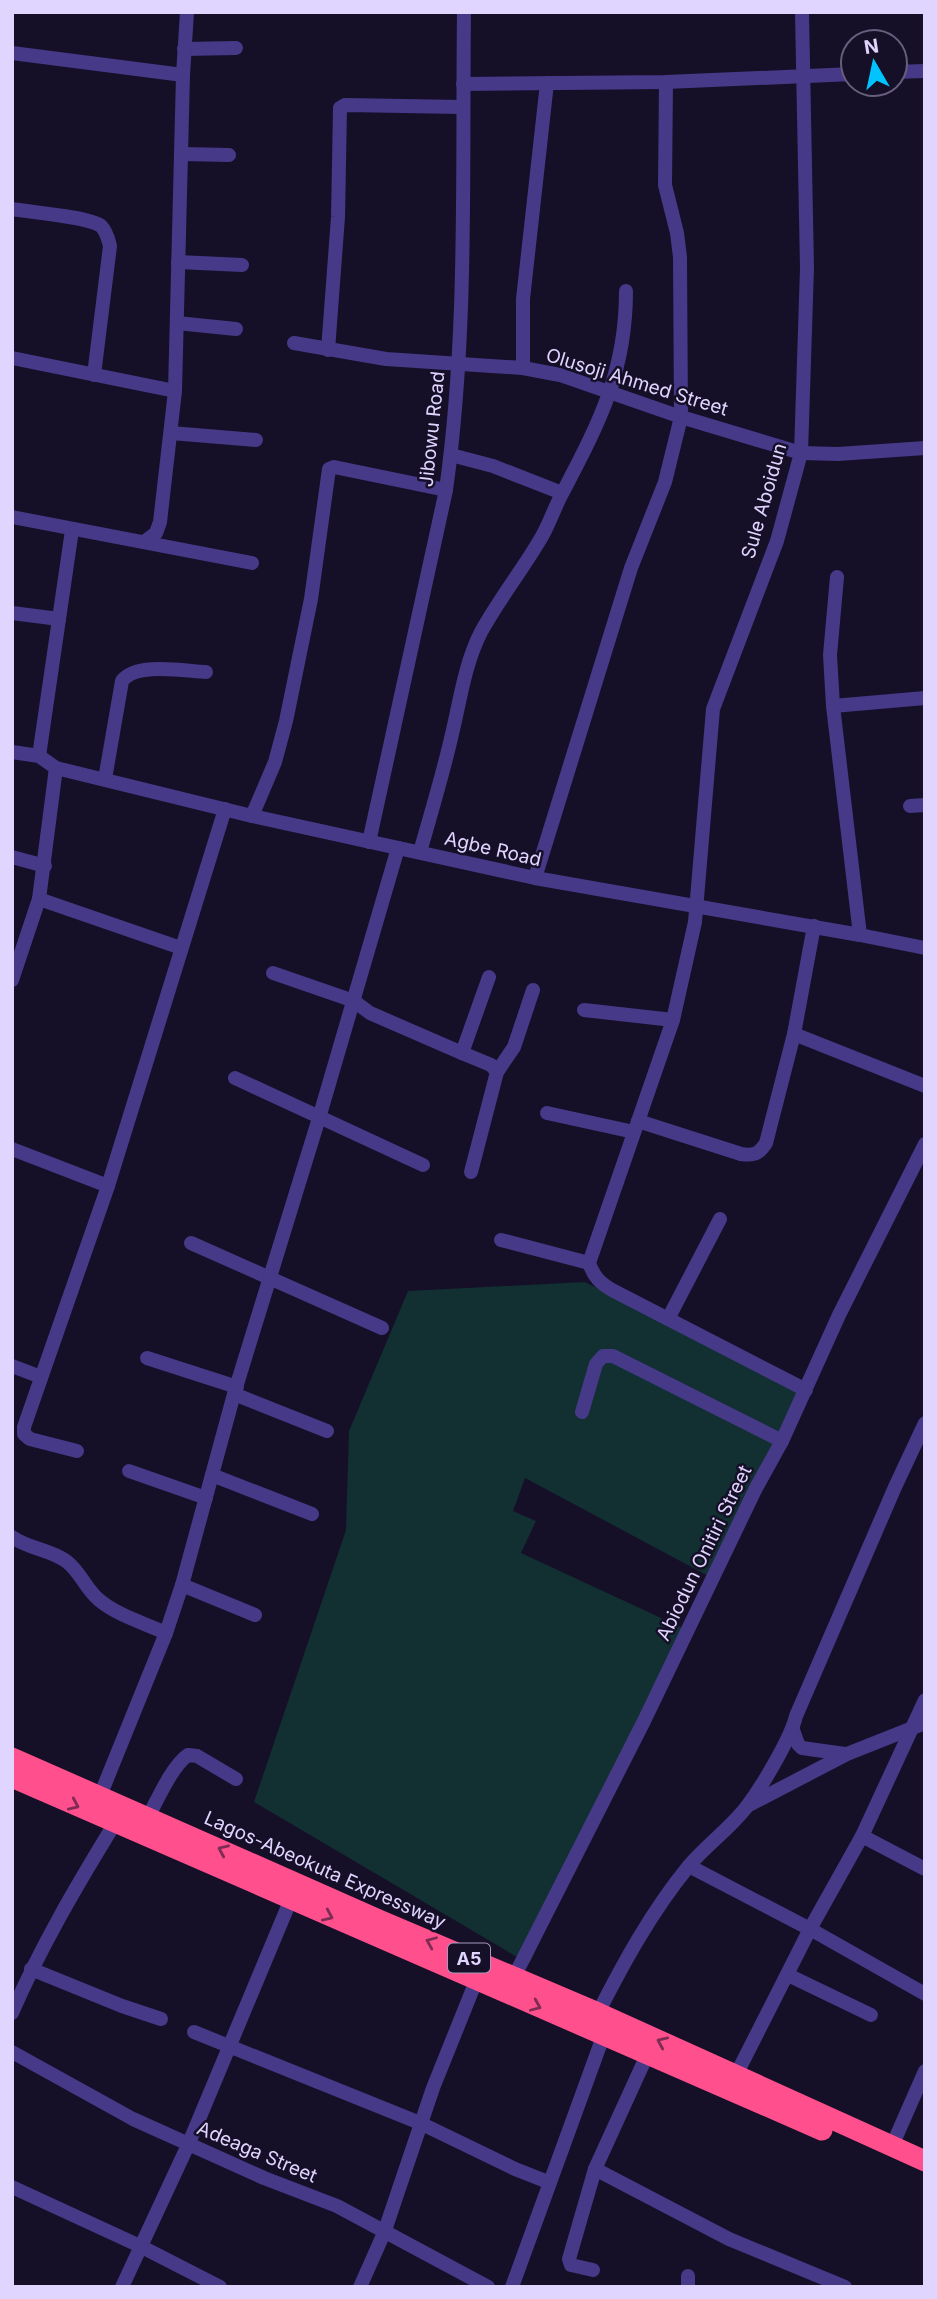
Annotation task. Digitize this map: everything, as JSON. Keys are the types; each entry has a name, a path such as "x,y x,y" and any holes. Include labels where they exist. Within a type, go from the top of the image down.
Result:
{"highway":[{"name":"Lagos-Abeokuta Expressway","path":"12,1758 379,1920 598,2013 925,2161"},
{"name":"Lagos-Abeokuta Expressway","path":"12,1777 925,2176"}],"street":[{"path":"144,542 156,533 160,522 175,391 187,12"},
{"name":"Jibowu Road","path":"369,842 446,489 451,455 458,364 464,12"},
{"name":"Sule Aboidun","path":"589,1263 673,1020 697,907 713,709 777,541 801,453 807,268 802,12"},
{"path":"184,49 236,48"},
{"path":"12,53 183,75"},
{"path":"463,84 666,82 839,75"},
{"path":"535,878 627,581 665,482 681,417 680,257 665,185 666,82"},
{"path":"523,368 523,299 547,83"},
{"path":"328,350 338,216 340,108 345,105 462,107"},
{"path":"181,154 229,155"},
{"path":"12,209 98,224 107,233 110,247 94,375"},
{"path":"178,262 242,265"},
{"path":"420,852 472,654 481,632 541,540 562,492 585,452 610,391 620,359 626,322 626,290"},
{"path":"177,323 236,329"},
{"name":"Olusoji Ahmed Street","path":"293,343 408,361 523,368 560,376 681,417 801,453 838,454 925,448"},
{"path":"12,358 175,391"},
{"path":"171,433 256,440"},
{"path":"451,455 493,466 562,492"},
{"path":"252,816 275,762 286,721 311,599 329,469 334,467 446,489"},
{"path":"12,517 252,564"},
{"path":"38,756 72,530"},
{"path":"837,577 830,655 833,706 860,935"},
{"path":"12,613 59,619"},
{"path":"105,779 122,681 126,675 143,670 206,672"},
{"path":"833,706 925,698"},
{"path":"12,752 38,756 56,768 39,899 12,980"},
{"name":"Agbe Road","path":"56,768 252,816 535,878 925,948"},
{"path":"77,1451 30,1439 24,1434 24,1427 61,1328 108,1186 225,809"},
{"path":"100,1796 183,1585 235,1390 319,1118 398,848"},
{"path":"12,857 45,866"},
{"path":"39,899 181,948"},
{"path":"547,1113 636,1126 751,1156 760,1153 766,1143 793,1034 814,926"},
{"path":"272,973 354,1001 370,1013 491,1065 497,1072"},
{"path":"462,1053 489,978"},
{"path":"471,1172 497,1072 514,1047 533,990"},
{"path":"584,1010 673,1020"},
{"path":"793,1034 925,1086"},
{"path":"235,1078 423,1165"},
{"name":"Abiodun Onitiri Street","path":"514,1977 638,1733 756,1488 782,1441 839,1315 925,1144"},
{"path":"12,1149 108,1186"},
{"path":"668,1319 720,1219"},
{"path":"501,1240 589,1263 593,1275 600,1283 806,1390"},
{"path":"191,1244 382,1328"},
{"path":"582,1412 596,1364 603,1356 613,1356 782,1441"},
{"path":"147,1358 235,1390 327,1431"},
{"path":"12,1366 41,1377"},
{"path":"598,2013 622,1966 656,1912 689,1866 748,1805 793,1730 807,1690 925,1423"},
{"path":"129,1471 206,1498"},
{"path":"212,1475 312,1514"},
{"path":"12,1536 21,1543 48,1551 67,1562 105,1605 166,1633"},
{"path":"183,1585 255,1615"},
{"path":"736,2075 918,1726 925,1700"},
{"path":"748,1805 847,1754 918,1726"},
{"path":"793,1730 798,1744 808,1751 847,1754"},
{"path":"148,1817 176,1768 188,1755 197,1756 236,1779"},
{"path":"12,2013 31,1969 71,1894 115,1823"},
{"path":"862,1836 925,1869"},
{"path":"689,1866 810,1929 925,1994"},
{"path":"122,2287 188,2143 291,1899"},
{"path":"31,1969 161,2019"},
{"path":"788,1975 871,2015"},
{"path":"360,2287 384,2233 420,2123 476,1981"},
{"path":"194,2032 420,2123 548,2182"},
{"path":"512,2287 604,2034"},
{"name":"Adeaga Street","path":"12,2052 133,2119 264,2178 337,2206 488,2287"},
{"path":"593,2270 571,2265 569,2259 595,2169 648,2053"},
{"path":"892,2146 925,2071"},
{"path":"595,2169 729,2239 845,2287"},
{"path":"12,2187 140,2246 220,2287"}],"green space":[{"path":"585,1282 802,1388 712,1578 525,1478 513,1511 536,1521 521,1553 687,1630 529,1964 254,1802 346,1530 349,1431 408,1291"}]}
